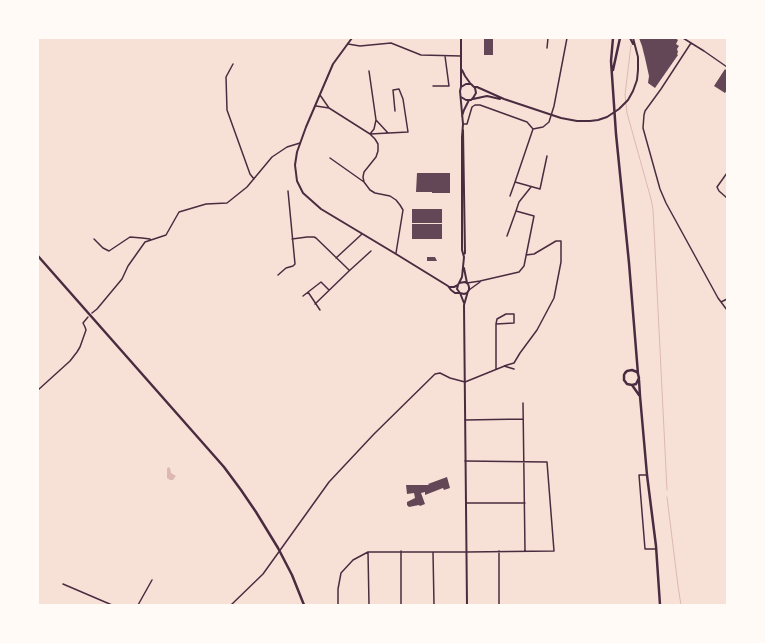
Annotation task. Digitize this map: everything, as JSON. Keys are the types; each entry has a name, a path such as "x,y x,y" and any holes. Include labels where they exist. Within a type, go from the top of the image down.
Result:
{"main road":[{"path":"613,38 611,61 616,134 629,263 647,475 656,549 660,605"},
{"path":"612,74 620,38"},
{"path":"38,256 224,467 273,539 287,565 304,605"},
{"path":"637,362 632,370 625,373 624,380 627,384 632,386 640,396"},
{"path":"632,370 638,374"},
{"path":"632,386 639,380"}],"street":[{"path":"352,38 333,64 297,152 295,165 297,181 303,193 320,209 448,286 455,293 466,294 480,281"},
{"path":"462,38 462,87 460,91 462,118 462,250 464,254 462,277 457,289 464,304"},
{"path":"547,48 548,38"},
{"path":"533,129 543,127 549,122 554,106 567,38"},
{"path":"630,38 634,45"},
{"path":"461,69 471,84 504,99 549,114 577,121 598,120 607,117 619,109 628,100 633,91 637,80 638,70 638,57 633,38"},
{"path":"682,38 727,67"},
{"path":"348,44 360,46 391,43 422,55 461,56"},
{"path":"691,43 645,111 643,128 660,190 721,302 727,310"},
{"path":"433,86 449,86 445,56"},
{"path":"233,64 226,77 227,110 250,174 254,179"},
{"path":"369,71 376,120 374,129 370,134"},
{"path":"462,87 466,84 471,84"},
{"path":"472,99 476,93 474,86"},
{"path":"370,134 408,132 403,98 399,89 393,90 395,111"},
{"path":"320,95 329,108 370,134 378,144 376,157 364,172 364,182"},
{"path":"461,96 464,99 469,100 487,96 504,99"},
{"path":"462,118 469,100"},
{"path":"462,124 466,124 472,107 475,105 480,105 527,122 533,129"},
{"path":"316,106 329,108"},
{"path":"376,120 388,132"},
{"path":"510,196 533,129"},
{"path":"92,314 122,279 128,266 145,242 166,235 179,212 206,204 227,203 247,187 272,157 287,147 300,143"},
{"path":"515,182 540,189 547,156"},
{"path":"330,158 364,182 370,190 375,193 390,196 400,205 403,210 396,254"},
{"path":"727,173 717,187 719,191 727,198"},
{"path":"507,236 518,202 531,187"},
{"path":"278,275 286,268 295,264 288,191"},
{"path":"448,286 454,287 463,282 467,283 480,281 519,272 524,266 534,216 516,211"},
{"path":"336,258 362,234"},
{"path":"94,239 103,248 109,251 130,237 152,240"},
{"path":"292,239 314,237 319,240 349,270"},
{"path":"231,605 263,574 329,482 374,434 435,374 440,373 450,378 465,382 514,363 536,332 554,298 561,262 561,241 556,241 534,254 526,255"},
{"path":"315,304 349,270 371,251"},
{"path":"463,264 469,287 464,304 467,605"},
{"path":"303,296 321,282 329,290"},
{"path":"308,292 320,310"},
{"path":"721,302 727,299"},
{"path":"496,324 514,323 514,314 506,314 496,319 496,324 497,365 496,369"},
{"path":"38,390 70,361 77,352 86,330 83,323 88,317"},
{"path":"504,366 514,370"},
{"path":"523,403 525,551"},
{"path":"465,420 523,419"},
{"path":"338,605 338,589 341,573 353,560 368,552 554,551 547,462 466,461"},
{"path":"647,475 639,475 645,549 656,549"},
{"path":"466,503 525,502"},
{"path":"401,551 401,605"},
{"path":"499,551 499,605"},
{"path":"368,552 369,605"},
{"path":"433,552 434,605"},
{"path":"138,605 152,580"},
{"path":"63,584 112,605"}],"shaded area":[{"path":"168,467 170,468 171,473 176,476 173,480 167,478"}],"building":[{"path":"484,38 493,38 493,55 484,55"},
{"path":"639,38 675,38 678,40 676,44 679,46 677,49 678,55 655,88 648,83 649,76"},
{"path":"725,69 727,71 727,90 725,93 714,86"},
{"path":"417,173 450,173 450,193 416,192"},
{"path":"412,209 442,209 442,223 412,223"},
{"path":"412,224 442,224 442,239 412,239"},
{"path":"427,257 435,257 437,261 427,261"},
{"path":"447,477 450,488 444,490 443,488 425,495 425,492 421,493 425,504 409,507 407,505 407,502 415,498 414,493 407,494 406,485 429,485 428,484"}],"waterway":[{"path":"631,45 625,95 627,113 653,209 667,490"},
{"path":"667,497 681,605"}]}
